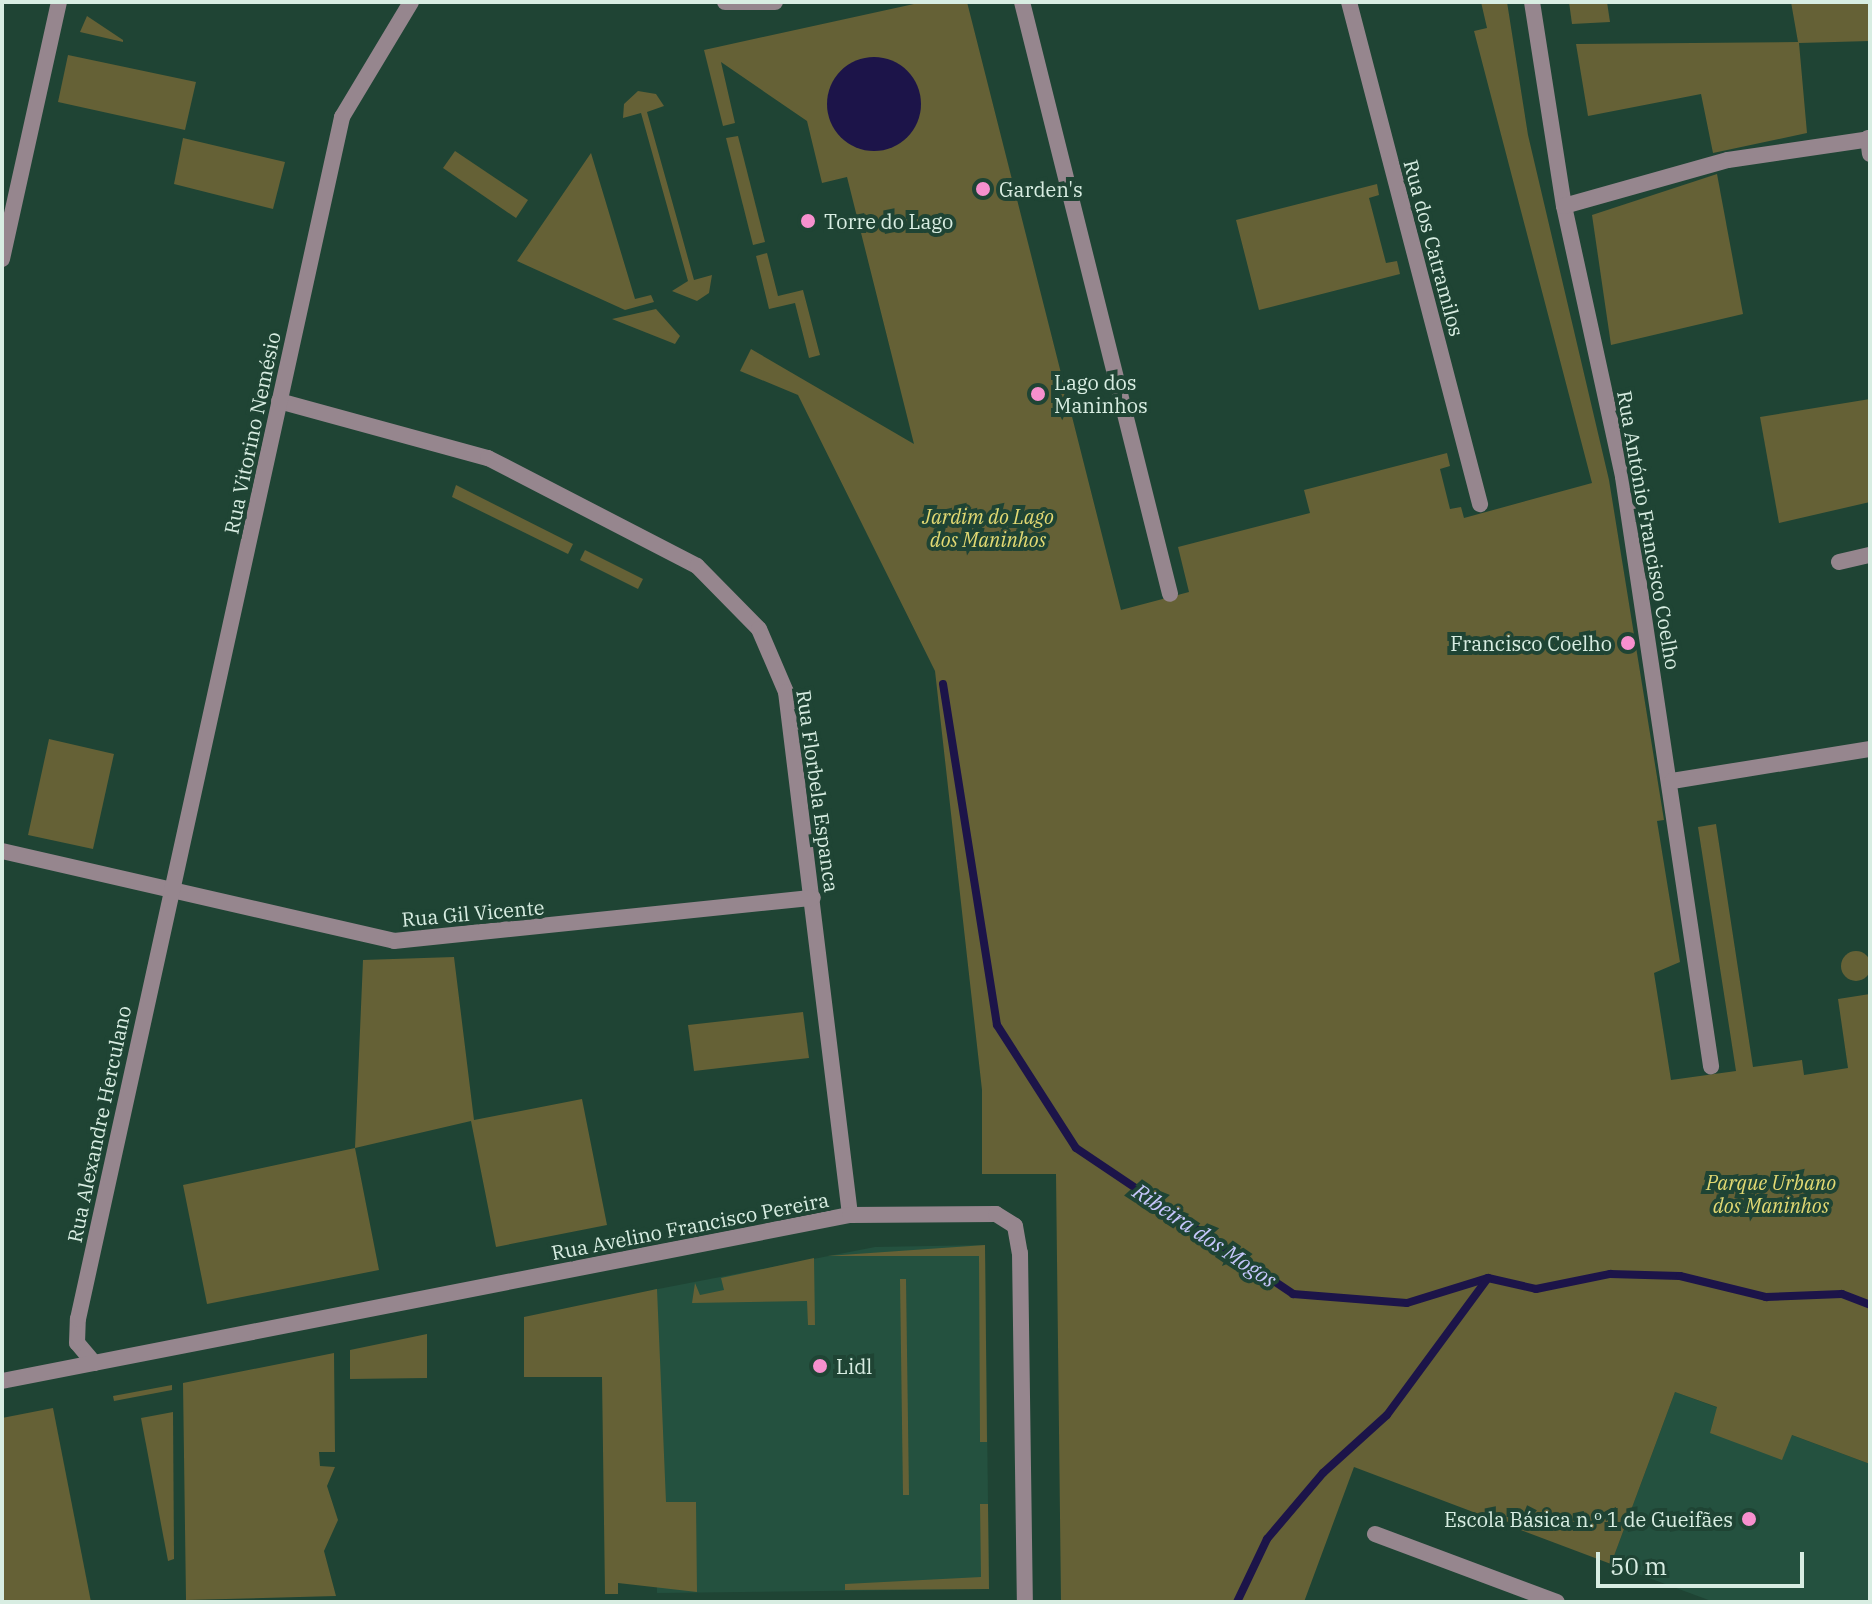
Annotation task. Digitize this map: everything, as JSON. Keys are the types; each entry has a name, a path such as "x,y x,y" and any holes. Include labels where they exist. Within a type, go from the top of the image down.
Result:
{"street":[{"path":"2,259 59,2"},
{"name":"Rua Vitorino Nemésio","path":"171,888 345,105 411,2"},
{"path":"725,2 775,2"},
{"path":"1022,2 1170,594"},
{"name":"Rua dos Catramilos","path":"1349,2 1480,504"},
{"name":"Rua António Francisco Coelho","path":"1532,2 1564,206 1623,477 1672,781 1711,1066"},
{"path":"1564,206 1728,160 1869,144"},
{"name":"Rua Florbela Espanca","path":"279,401 477,454 671,551 722,586 759,629 786,692 850,1215"},
{"path":"1839,562 1870,555"},
{"path":"1672,781 1870,749"},
{"name":"Rua Gil Vicente","path":"2,851 394,941 813,898"},
{"name":"Rua Alexandre Herculano","path":"94,1363 77,1343 78,1319 171,888"},
{"name":"Rua Avelino Francisco Pereira","path":"2,1381 850,1215 971,1210 1015,1226 1025,1602"},
{"path":"1375,1534 1557,1602"}],"shaded area":[{"path":"874,57 892,61 907,71 917,86 921,104 917,122 907,137 892,147 874,151 856,147 841,137 831,122 827,104 831,86 841,71 856,61"},
{"name":"Lidl","path":"985,1245 989,1589 657,1593 653,1290 875,1247"},
{"name":"Escola Básica n.º 1 de Gueifães","path":"1675,1392 1870,1464 1870,1602 1714,1602 1611,1564"}],"green space":[{"path":"923,2 967,2 1121,610 1189,592 1178,547 1310,513 1304,490 1447,453 1450,466 1440,469 1450,509 1461,507 1464,518 1592,483 1474,31 1487,28 1481,2 1507,2 1528,135 1609,480 1664,820 1657,821 1680,962 1654,973 1671,1080 1736,1071 1698,827 1716,824 1753,1067 1802,1060 1804,1075 1848,1068 1838,999 1870,994 1870,1464 1792,1435 1782,1460 1710,1433 1717,1407 1675,1392 1611,1564 1354,1467 1304,1602 1061,1602 1056,1174 982,1174 982,1090 935,671 798,395 740,371 751,349 914,444 847,177 822,183 807,121 721,62 735,123 723,126 704,50"},
{"path":"1569,2 1607,2 1610,22 1572,24"},
{"path":"1791,2 1870,2 1870,41 1799,43 1807,133 1713,153 1701,94 1588,116 1576,44 1798,42"},
{"path":"87,16 123,40 123,42 80,32"},
{"path":"68,55 196,82 185,130 58,102"},
{"path":"638,91 656,94 664,106 647,112 694,280 712,275 709,293 697,301 672,291 688,281 641,113 623,118 624,104"},
{"path":"738,136 765,242 753,245 726,138"},
{"path":"183,138 285,162 273,209 174,184"},
{"path":"455,151 528,200 516,218 443,168"},
{"path":"591,153 635,299 651,295 654,302 625,310 517,261"},
{"path":"1717,174 1743,314 1611,345 1592,215"},
{"path":"1377,184 1379,195 1369,198 1386,263 1397,261 1400,274 1259,310 1236,220"},
{"path":"767,253 778,296 803,290 820,355 809,358 795,303 769,309 756,256"},
{"path":"656,309 680,336 675,344 612,319"},
{"path":"1870,399 1870,502 1779,523 1760,417"},
{"path":"456,485 573,544 568,554 452,497"},
{"path":"585,550 643,579 638,589 580,560"},
{"path":"49,739 114,754 93,849 28,835"},
{"path":"1856,951 1867,955 1871,966 1867,977 1856,981 1845,977 1841,966 1845,955"},
{"path":"454,957 474,1120 582,1099 607,1225 496,1247 471,1121 355,1148 363,960"},
{"path":"803,1012 809,1058 694,1071 688,1025"},
{"path":"355,1148 379,1270 207,1304 183,1185"},
{"path":"985,1245 987,1442 980,1442 979,1256 827,1256"},
{"path":"814,1258 815,1325 808,1325 807,1301 692,1303 695,1283 700,1295 724,1290 721,1278"},
{"path":"900,1279 906,1279 909,1495 903,1495"},
{"path":"657,1289 666,1502 696,1502 697,1592 618,1583 618,1594 605,1594 602,1377 524,1377 524,1317"},
{"path":"427,1334 427,1378 350,1379 350,1350"},
{"path":"334,1353 335,1452 319,1452 320,1466 335,1467 327,1486 338,1520 324,1551 336,1596 186,1600 183,1383"},
{"path":"172,1385 172,1390 114,1401 113,1396"},
{"path":"53,1408 91,1602 2,1602 2,1418"},
{"path":"173,1412 174,1559 168,1561 141,1418"},
{"path":"980,1504 988,1504 989,1589 845,1590 845,1584 981,1577"}],"waterway":[{"name":"Ribeira dos Mogos","path":"943,684 997,1025 1076,1148 1293,1294 1407,1303 1488,1278 1536,1289 1610,1274 1680,1276 1766,1297 1842,1294 1870,1305"},
{"path":"1237,1602 1267,1539 1323,1473 1387,1415 1488,1278"}],"place":[{"name":"Garden's","path":"983,189"},
{"name":"Torre do Lago","path":"808,221"},
{"name":"Lago dos Maninhos","path":"1038,394"},
{"name":"Francisco Coelho","path":"1628,643"},
{"name":"Lidl","path":"820,1366"},
{"name":"Escola Básica n.º 1 de Gueifães","path":"1749,1519"}],"park label":[{"name":"Jardim do Lago dos Maninhos","path":"988,528"},
{"name":"Parque Urbano dos Maninhos","path":"1771,1194"}]}
